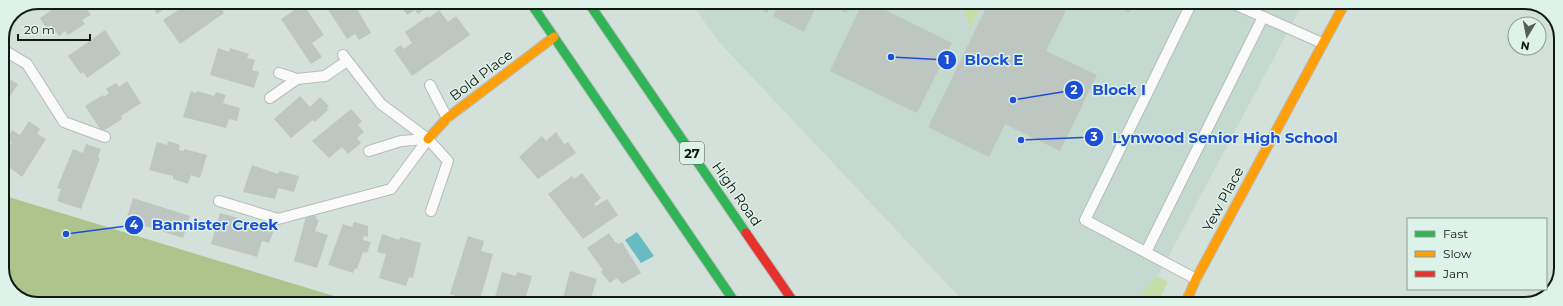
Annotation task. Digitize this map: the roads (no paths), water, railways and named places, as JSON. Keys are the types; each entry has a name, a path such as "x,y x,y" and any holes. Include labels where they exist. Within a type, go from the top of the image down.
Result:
{"main road":[{"path":"535,9 731,297"},
{"name":"High Road","path":"593,9 790,297"},
{"name":"Yew Place","path":"1188,297 1196,279 1342,9"},
{"name":"Bold Place","path":"428,139 447,118 554,37"}],"lane":[{"path":"1189,9 1085,220 1196,279"},
{"path":"1246,9 1322,43"},
{"path":"1146,252 1263,17"},
{"path":"9,53 27,64 64,122 105,137"},
{"path":"279,73 297,79 325,76 345,58 381,104 428,139 448,161 431,211"},
{"path":"270,98 297,79"},
{"path":"430,85 447,118"},
{"path":"369,151 401,141 428,139"},
{"path":"219,201 278,219 391,189 428,139"}],"water":[{"path":"637,232 654,256 641,263 625,240"}],"place":[{"name":"Block E","path":"891,57"},
{"name":"Block I","path":"1013,100"},
{"name":"Lynwood Senior High School","path":"1021,140"},
{"name":"Bannister Creek","path":"66,234"}]}
